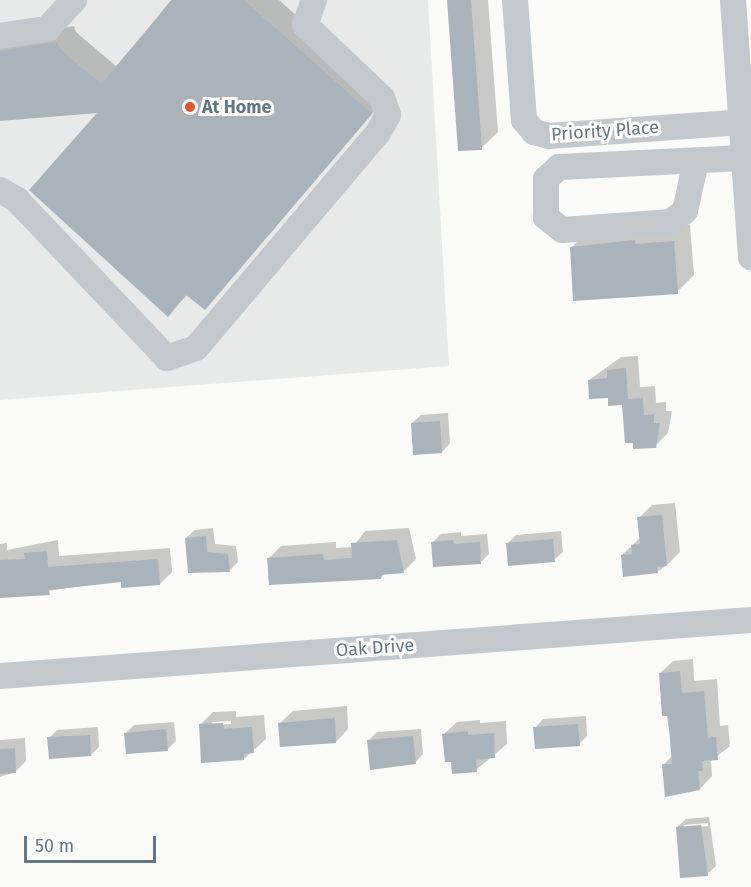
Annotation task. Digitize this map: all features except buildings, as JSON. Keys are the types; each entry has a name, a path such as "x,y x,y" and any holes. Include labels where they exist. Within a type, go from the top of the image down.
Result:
{"street":[{"path":"1,35 47,29 74,0"},
{"path":"0,190 18,200 167,358 196,348 378,133 388,115 382,98 305,25 314,0"},
{"name":"Priority Place","path":"515,0 524,120 534,132 549,136 742,122"},
{"path":"733,0 751,257"},
{"path":"696,161 685,211 671,222 562,230 546,218 546,179 559,167 744,158"},
{"name":"Oak Drive","path":"0,676 751,620"}],"shaded area":[{"path":"0,0 428,0 449,366 0,400"}],"place":[{"name":"At Home","path":"190,107"}]}
